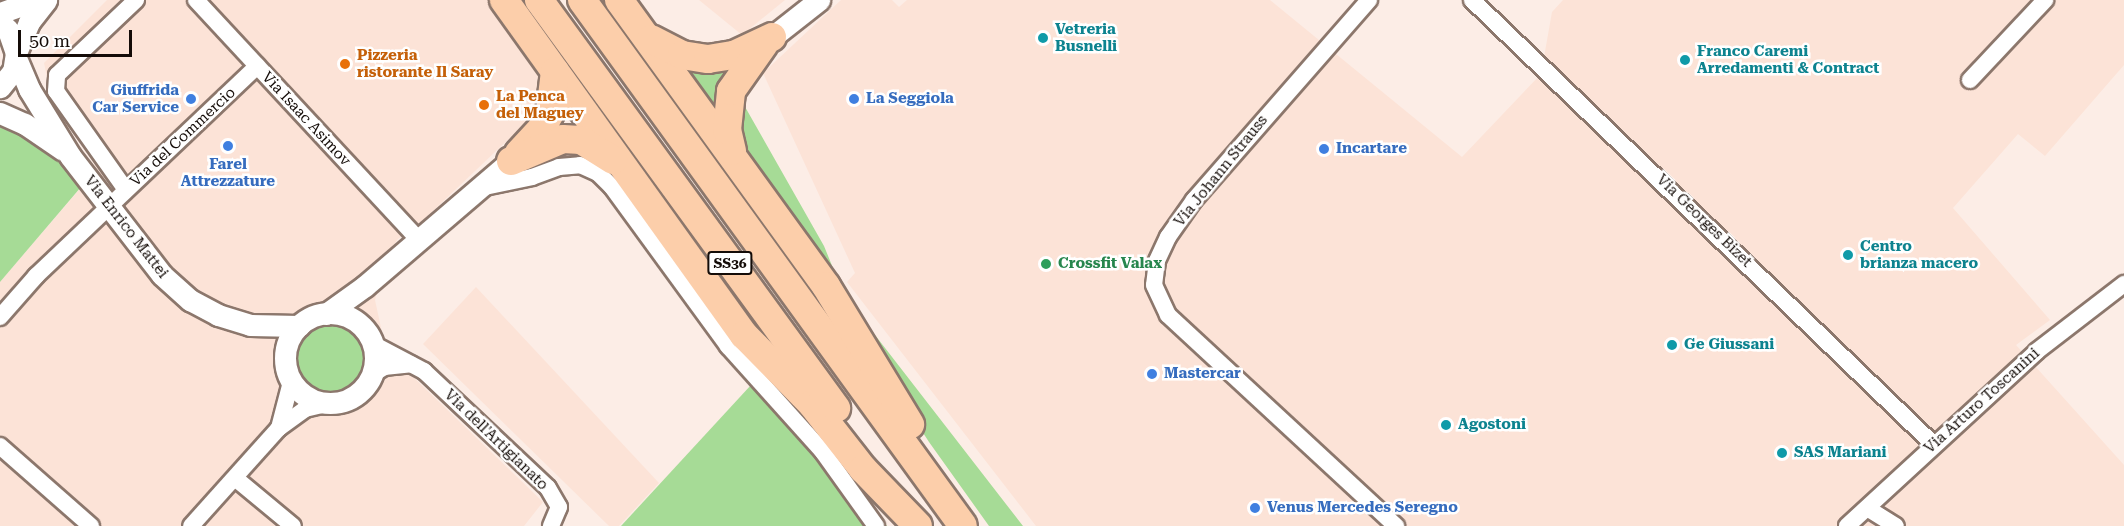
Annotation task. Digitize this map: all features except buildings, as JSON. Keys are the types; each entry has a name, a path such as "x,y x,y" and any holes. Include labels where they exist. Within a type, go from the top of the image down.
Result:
{"highway":[{"path":"504,0 744,335 812,404 863,469 919,526"},
{"name":"SS36","path":"539,0 919,526"},
{"name":"SS36","path":"582,0 961,524"},
{"path":"619,0 826,286 906,418 948,478 961,524"},
{"path":"639,27 670,51 694,58 747,56"},
{"path":"739,165 727,130 728,105 747,56 772,37"},
{"path":"511,161 542,128 550,113 555,70"},
{"path":"511,161 545,144 580,140 626,170"}],"street":[{"path":"0,13 35,0"},
{"path":"0,87 13,71 16,56 29,22 46,0"},
{"path":"126,190 56,91 57,75 136,0"},
{"name":"Via Isaac Asimov","path":"196,0 417,238"},
{"path":"772,37 819,0"},
{"name":"Via Johann Strauss","path":"1369,0 1194,200 1168,237 1157,261 1154,285 1168,315 1395,526"},
{"name":"Via Georges Bizet","path":"1472,0 1934,444"},
{"path":"1970,80 2045,0"},
{"name":"Via Enrico Mattei","path":"0,22 14,41 16,56 29,89 70,156 162,275 190,300 218,315 250,325 299,326"},
{"name":"Via del Commercio","path":"0,316 108,207 257,66"},
{"name":"Via Enrico Mattei","path":"0,114 25,124 70,156"},
{"path":"279,428 289,375 288,345 299,326 326,314 365,285 417,238 511,161"},
{"path":"476,189 532,177 560,167 580,165 598,173 612,187 728,346 823,452 876,526"},
{"name":"Via Arturo Toscanini","path":"1847,526 2037,351 2124,284"},
{"path":"365,285 361,313 370,338 373,374"},
{"path":"326,314 348,318 370,338"},
{"name":"Via Enrico Mattei","path":"250,325 267,337 289,375"},
{"name":"Via dell'Artigianato","path":"370,338 424,371 557,499 557,515 551,526"},
{"path":"191,526 279,428 305,409 355,396 373,374 391,365 411,364"},
{"path":"289,375 301,393 327,404"},
{"path":"0,446 91,526"},
{"path":"235,478 293,526"},
{"path":"1867,508 1896,526"}],"shaded area":[{"path":"107,0 492,0 545,71 544,90 533,116 415,228 398,239 386,256 375,300 391,374 406,370 543,502 524,526 0,526 0,282 97,169 50,92 44,63"},
{"path":"699,0 785,0 742,35"},
{"path":"841,0 892,0 899,7 907,0 1270,0 1462,157 1541,74 1552,12 1563,0 2124,0 2124,65 2045,156 2018,134 1953,208 2050,320 2016,345 2124,465 2124,526 1036,526 847,282 855,273 763,73"},
{"path":"476,287 659,483 619,526 609,526 423,344"}],"green space":[{"path":"736,61 720,120 675,62"},
{"path":"740,98 824,246 844,295 1023,526 989,526 929,442 744,157 737,118"},
{"path":"0,122 50,148 81,187 0,282"},
{"path":"324,325 338,325 350,330 360,340 365,359 360,378 350,388 338,393 324,393 312,388 302,378 297,366 297,352 302,340 312,330"},
{"path":"763,372 826,439 887,526 621,526"}],"place":[{"name":"Vetreria Busnelli","path":"1043,38"},
{"name":"Franco Caremi Arredamenti & Contract","path":"1685,60"},
{"name":"Pizzeria ristorante Il Saray","path":"345,64"},
{"name":"Giuffrida Car Service","path":"191,99"},
{"name":"La Seggiola","path":"854,99"},
{"name":"La Penca del Maguey","path":"484,105"},
{"name":"Farel Attrezzature","path":"228,146"},
{"name":"Incartare","path":"1324,149"},
{"name":"Centro brianza macero","path":"1848,255"},
{"name":"Crossfit Valax","path":"1046,264"},
{"name":"Ge Giussani","path":"1672,345"},
{"name":"Mastercar","path":"1152,374"},
{"name":"Agostoni","path":"1446,425"},
{"name":"SAS Mariani","path":"1782,453"},
{"name":"Venus Mercedes Seregno","path":"1255,508"}]}
